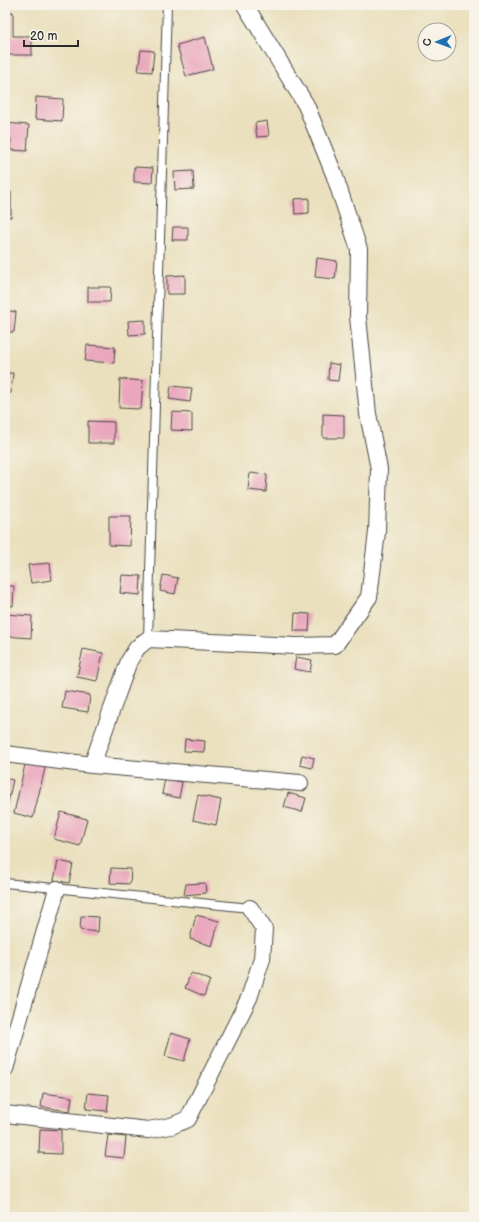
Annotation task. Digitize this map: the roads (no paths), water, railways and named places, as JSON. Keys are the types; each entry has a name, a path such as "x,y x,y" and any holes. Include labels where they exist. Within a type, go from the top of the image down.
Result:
{"street":[{"path":"92,765 129,661 137,648 148,639 296,646 335,645 369,597 377,532 379,469 368,414 358,317 358,249 334,174 306,105 245,5"},
{"path":"5,754 92,765 300,783"},
{"path":"5,1068 57,889"},
{"path":"5,1114 148,1130 171,1126 188,1119 249,998 262,959 264,929 250,908"}],"lane":[{"path":"148,639 168,5"},
{"path":"5,883 250,908"}]}
